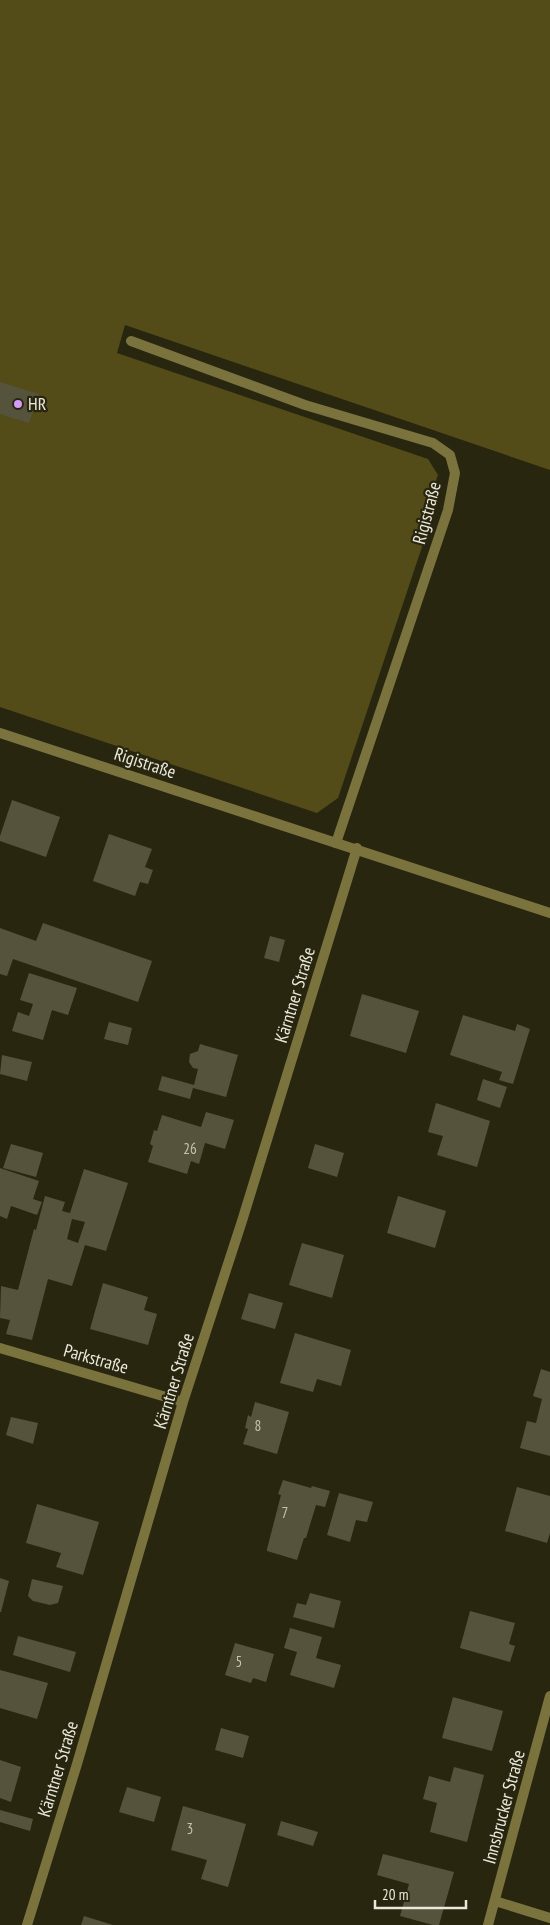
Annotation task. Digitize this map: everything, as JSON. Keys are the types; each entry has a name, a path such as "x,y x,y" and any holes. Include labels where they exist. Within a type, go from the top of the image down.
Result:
{"street":[{"name":"Rigistraße","path":"132,341 305,405 433,443 450,456 455,472 448,510 336,843"},
{"name":"Rigistraße","path":"0,733 336,843 357,848 550,913"},
{"name":"Kärntner Straße","path":"27,1925 77,1764 183,1402 242,1221 357,848"},
{"name":"Parkstraße","path":"0,1348 183,1402"},
{"name":"Innsbrucker Straße","path":"488,1925 550,1696"},
{"path":"495,1901 550,1918"}],"shaded area":[{"path":"0,0 550,0 550,470 125,325 117,353 428,459 438,475 429,499 437,502 338,798 317,813 0,707"}],"building":[{"name":"HR","path":"0,382 39,394 29,423 0,414"},
{"path":"12,800 60,817 46,857 0,841"},
{"path":"109,834 152,849 145,867 153,870 148,884 140,882 135,896 93,881"},
{"path":"43,923 152,961 138,1002 13,959 7,976 0,974 0,928 36,941"},
{"path":"270,936 285,940 279,962 264,958"},
{"path":"29,973 77,988 68,1015 52,1010 43,1040 12,1031 18,1012 29,1016 33,1004 20,1000"},
{"path":"362,994 419,1011 406,1053 350,1036"},
{"path":"463,1015 515,1031 517,1024 530,1029 513,1084 499,1080 502,1072 450,1055"},
{"path":"109,1022 132,1028 128,1045 104,1039"},
{"path":"200,1044 238,1055 226,1097 193,1088 190,1099 158,1090 162,1076 194,1085 198,1069 193,1068 189,1062 190,1054 198,1051"},
{"path":"2,1055 32,1062 27,1081 0,1074"},
{"path":"483,1079 507,1087 500,1108 477,1100"},
{"path":"436,1103 490,1121 477,1167 437,1155 443,1136 428,1132"},
{"path":"206,1112 234,1120 225,1149 205,1143 199,1164 191,1161 187,1174 148,1162 153,1146 150,1144 154,1130 157,1131 162,1115 201,1127"},
{"path":"11,1144 43,1153 36,1177 3,1168"},
{"path":"315,1144 344,1153 337,1177 308,1168"},
{"path":"0,1168 39,1181 33,1199 42,1202 37,1215 11,1206 7,1219 0,1216"},
{"path":"84,1169 128,1183 106,1251 85,1245 72,1286 48,1279 32,1340 6,1334 10,1320 0,1318 1,1286 18,1290 45,1196 65,1202 62,1211 70,1213","holes":["72,1219 85,1222 78,1243 67,1239"]},
{"path":"398,1196 446,1211 435,1248 387,1233"},
{"path":"302,1243 344,1255 332,1298 289,1285"},
{"path":"103,1283 148,1297 144,1310 157,1314 148,1345 90,1329"},
{"path":"249,1293 283,1303 275,1329 241,1319"},
{"path":"295,1333 351,1350 341,1386 317,1379 313,1392 280,1383"},
{"path":"541,1369 550,1372 550,1456 520,1448 527,1421 536,1423 542,1399 533,1396"},
{"path":"255,1402 289,1412 277,1454 243,1444 248,1429 245,1428 248,1415 251,1417"},
{"path":"11,1417 38,1423 33,1444 6,1435"},
{"path":"283,1480 330,1491 325,1507 316,1505 297,1560 267,1551 281,1495 278,1494"},
{"path":"517,1487 550,1496 550,1533 547,1543 505,1531"},
{"path":"339,1493 373,1502 367,1522 356,1520 350,1542 327,1535"},
{"path":"37,1504 99,1522 83,1575 56,1567 61,1553 26,1543"},
{"path":"0,1578 9,1581 1,1612 0,1612"},
{"path":"32,1579 63,1586 58,1603 50,1605 33,1601 28,1596"},
{"path":"310,1593 341,1601 334,1628 293,1617 297,1603 306,1605"},
{"path":"470,1611 515,1623 509,1644 515,1646 510,1662 460,1648"},
{"path":"290,1628 322,1637 316,1658 341,1665 334,1688 290,1675 297,1652 284,1648"},
{"path":"18,1636 76,1652 70,1672 13,1655"},
{"path":"235,1643 274,1654 266,1682 253,1678 251,1683 225,1675"},
{"path":"0,1670 48,1683 37,1719 0,1708"},
{"path":"453,1697 503,1711 492,1751 442,1738"},
{"path":"221,1728 249,1736 243,1758 215,1750"},
{"path":"0,1760 21,1767 11,1802 0,1798"},
{"path":"454,1767 484,1775 467,1842 430,1832 437,1803 423,1799 429,1776 450,1782"},
{"path":"127,1787 161,1797 154,1822 119,1812"},
{"path":"183,1806 246,1824 228,1887 201,1879 207,1860 171,1850"},
{"path":"0,1810 33,1819 30,1831 0,1822"},
{"path":"281,1821 318,1832 313,1846 277,1835"},
{"path":"383,1854 454,1872 439,1925 400,1916 409,1884 377,1875"},
{"path":"84,1916 113,1925 81,1925"}],"place":[{"name":"HR","path":"18,404"}]}
